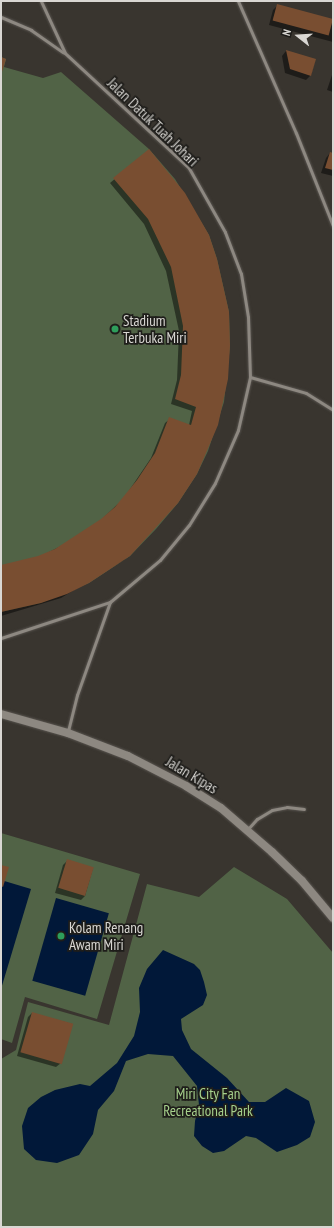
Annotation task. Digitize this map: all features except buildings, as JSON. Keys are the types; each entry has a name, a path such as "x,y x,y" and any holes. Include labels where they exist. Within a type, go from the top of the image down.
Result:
{"main road":[{"name":"Jalan Kipas","path":"1,714 68,733 128,756 168,775 221,808 247,830 302,881 333,918"}],"lane":[{"name":"Jalan Datuk Tuah Johari","path":"41,1 65,53 189,168 225,232 241,274 248,317 250,377 238,430 215,483 189,524 160,560 110,602"},
{"path":"238,1 293,126 333,226"},
{"path":"1,18 30,30 65,53"},
{"path":"250,377 306,394 333,410"},
{"path":"1,638 110,602"},
{"path":"68,733 77,695 110,602"},
{"path":"247,830 257,818 272,810 287,807 304,809"}],"green space":[{"name":"Stadium Terbuka Miri","path":"1,57 6,59 4,67 43,78 61,72 149,149 175,179 209,235 217,259 229,312 230,346 224,402 208,451 197,474 178,503 156,529 130,556 89,583 41,603 1,612"},
{"name":"Kolam Renang Awam Miri","path":"1,833 140,874 97,1019 25,997 12,1043 1,1039"},
{"name":"Miri City Fan Recreational Park","path":"234,867 287,899 333,953 333,1227 1,1227 1,1059 16,1050 28,1002 109,1025 147,884 199,897"}],"water":[{"path":"1,880 31,889 1,989"},
{"path":"56,898 109,913 85,996 32,981"},
{"path":"163,950 194,964 200,970 204,982 207,995 203,1005 181,1019 182,1030 191,1049 227,1078 249,1102 265,1102 286,1088 309,1101 315,1122 310,1137 297,1145 277,1152 256,1138 246,1136 224,1151 213,1153 202,1146 194,1136 195,1121 199,1105 197,1086 173,1056 148,1054 126,1061 114,1091 98,1110 93,1134 79,1155 57,1163 36,1160 24,1149 22,1126 28,1108 41,1097 55,1090 80,1084 90,1086 117,1063 134,1036 140,1012 139,988 147,969"}],"place":[{"name":"Stadium Terbuka Miri","path":"115,329"},
{"name":"Kolam Renang Awam Miri","path":"61,936"}]}
